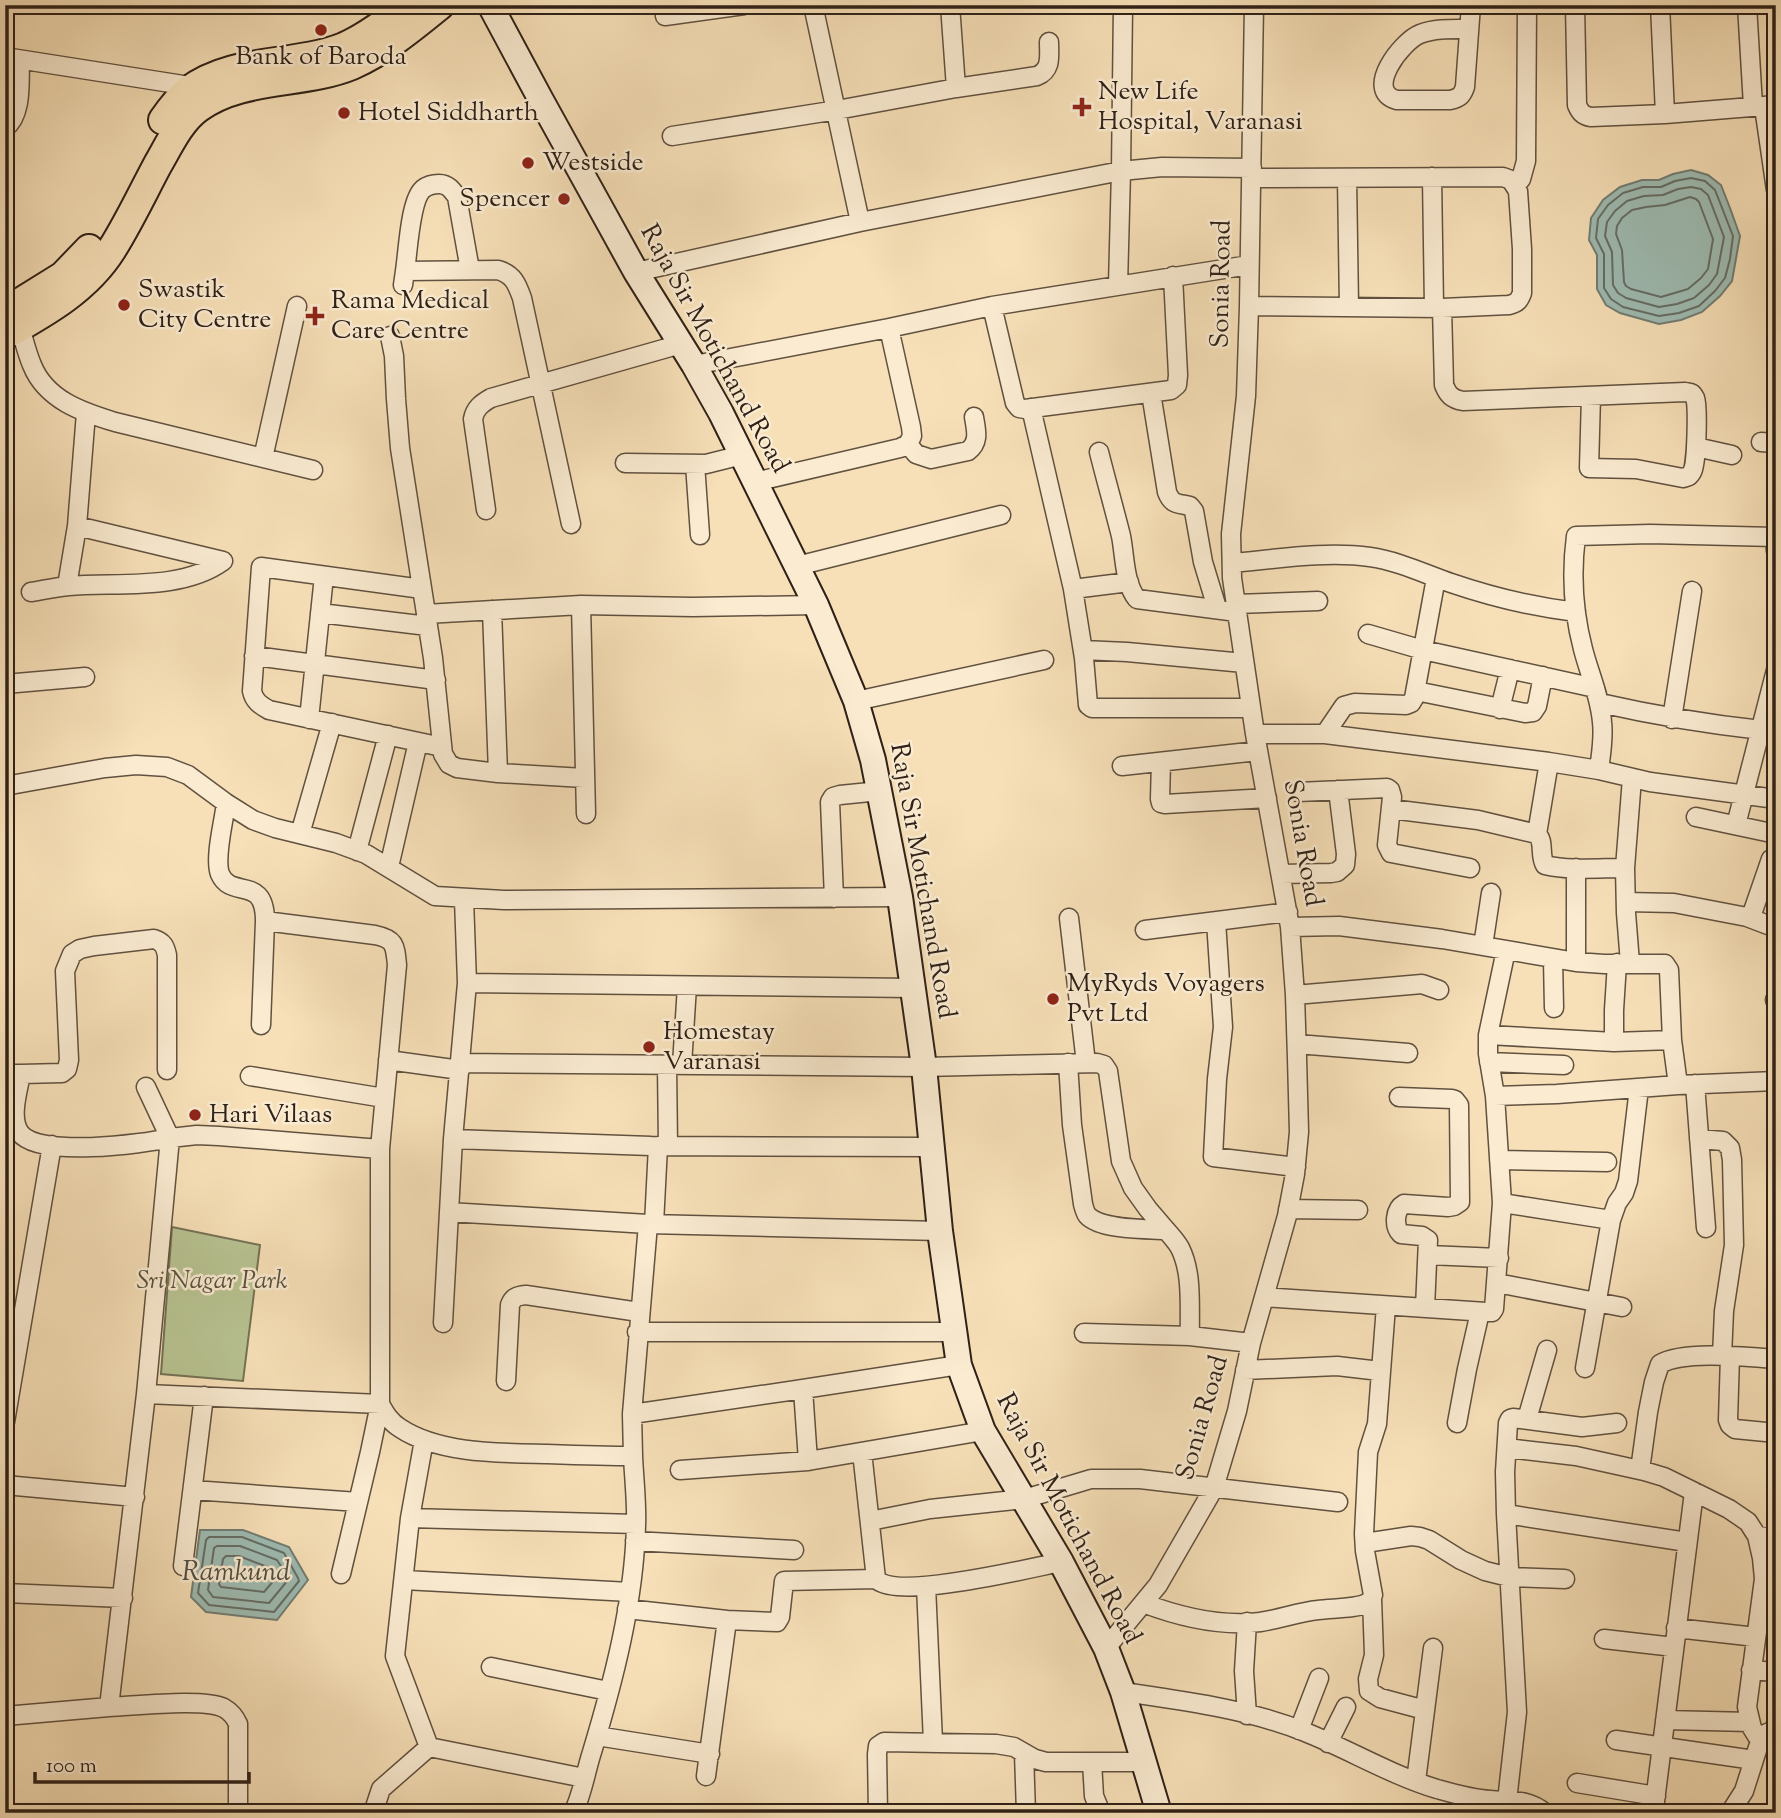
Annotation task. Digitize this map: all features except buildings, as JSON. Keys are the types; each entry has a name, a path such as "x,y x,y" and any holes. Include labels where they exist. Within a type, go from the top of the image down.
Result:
{"main road":[{"path":"12,320 84,256 98,237 158,126 188,90 214,77 246,67 344,47 408,5"},
{"path":"12,320 75,292 97,270 112,249 173,138 199,107 250,86 319,74 351,65 382,48 440,5"}],"street":[{"name":"Raja Sir Motichand Road","path":"490,5 636,272 721,412 816,605 856,701 873,760 901,897 924,1067 940,1231 959,1365 983,1432 1061,1562 1106,1648 1123,1692 1157,1813"},
{"path":"664,16 744,5"},
{"path":"813,5 860,222"},
{"path":"950,5 956,88"},
{"path":"1118,285 1123,5"},
{"name":"Sonia Road","path":"1106,1648 1158,1585 1214,1488 1237,1412 1251,1343 1288,1209 1296,1167 1297,1044 1289,919 1251,708 1232,563 1231,534 1246,396 1254,5"},
{"path":"1469,29 1441,29 1420,34 1410,40 1385,74 1385,93 1391,99 1397,100 1450,100 1463,94 1465,87 1471,5"},
{"path":"1516,185 1521,179 1526,161 1527,5"},
{"path":"1575,5 1577,105 1586,116 1665,114 1764,106"},
{"path":"1660,5 1665,114"},
{"path":"1747,5 1776,190"},
{"path":"672,136 1037,76 1043,73 1049,64 1049,42"},
{"path":"5,128 14,117 18,103 13,59 196,87"},
{"path":"636,272 860,222 1121,171 1161,167 1347,178 1503,177 1516,185 1522,248 1522,293 1516,303 1438,308 1249,306"},
{"path":"1432,177 1438,308 1444,384 1448,394 1463,401 1685,391 1691,393 1696,405 1693,472 1683,478 1636,469 1589,468 1591,396"},
{"path":"1347,178 1349,307"},
{"path":"470,270 457,197 446,185 429,186 422,190 415,203 404,278 470,270 498,270 507,272 513,278 522,298 571,524"},
{"path":"486,510 473,419 475,412 491,398 541,384 687,355 889,328 992,306 1250,265"},
{"path":"992,306 1018,408 1171,390 1177,385 1173,276"},
{"path":"263,458 297,306"},
{"path":"12,320 44,385 62,401 86,413 313,470"},
{"path":"755,482 908,444 912,436 911,427 889,328"},
{"path":"390,336 394,356 400,448 436,680 443,754 449,764 457,768 584,778"},
{"path":"1151,393 1167,492 1171,502 1189,506 1194,511 1203,562 1217,608"},
{"path":"1031,408 1073,589 1088,705 1092,708 1251,708"},
{"path":"67,586 77,526 86,413"},
{"path":"908,444 916,454 931,459 968,451 974,447 976,441 974,417"},
{"path":"1696,447 1732,455"},
{"path":"1099,452 1121,536 1129,582 1137,599 1217,608 1318,601"},
{"path":"625,463 706,464 742,455"},
{"path":"695,464 700,535"},
{"path":"797,566 1001,515"},
{"path":"31,592 67,586 143,583 185,578 201,574 223,561 77,526"},
{"path":"1599,770 1602,724 1576,612 1572,571 1576,536 1650,534 1775,537 1776,551"},
{"path":"1232,563 1342,555 1370,557 1393,562 1488,595 1544,608 1576,612"},
{"path":"422,589 261,567 252,691 258,703 269,710 442,747"},
{"path":"309,719 324,576"},
{"path":"1325,734 1344,706 1355,703 1406,705 1414,698 1436,578"},
{"path":"1073,589 1129,582"},
{"path":"1672,719 1692,591"},
{"path":"582,605 586,814"},
{"path":"320,613 427,620 492,610 582,605 816,605"},
{"path":"492,610 498,773"},
{"path":"1368,634 1423,650 1543,676 1672,719 1761,730"},
{"path":"1083,650 1244,663"},
{"path":"254,656 436,680"},
{"path":"856,701 1044,660"},
{"path":"1500,709 1510,669"},
{"path":"1736,825 1776,670"},
{"path":"1416,691 1525,713 1533,712 1537,706 1543,676"},
{"path":"5,684 85,677"},
{"path":"300,834 332,723"},
{"path":"1122,766 1161,762 1257,743 1325,734 1549,762 1650,782 1776,799"},
{"path":"357,851 388,735"},
{"path":"389,867 418,742"},
{"path":"1161,762 1161,803 1267,798"},
{"path":"1537,834 1549,762"},
{"path":"5,786 105,768 136,765 167,767 188,775 253,820 366,854 435,896 505,900 901,897"},
{"path":"1614,1042 1614,1010 1624,963 1625,868 1632,778"},
{"path":"1298,792 1387,788 1392,797 1387,845 1391,853 1470,868"},
{"path":"1281,874 1338,872 1345,864 1338,790"},
{"path":"834,898 830,802 833,797 840,795 880,791"},
{"path":"226,803 219,856 220,874 229,884 259,896 265,909 261,1025"},
{"path":"1391,809 1478,820 1537,834 1541,840 1545,865 1625,868"},
{"path":"1696,817 1776,834"},
{"path":"1747,917 1768,894 1771,859"},
{"path":"1576,868 1576,962"},
{"path":"1483,946 1491,893"},
{"path":"443,1323 453,1139 467,983 464,899"},
{"path":"1626,902 1674,903 1747,917 1776,928"},
{"path":"1069,918 1077,1063 1072,1125 1083,1204 1087,1215 1111,1226 1166,1230"},
{"path":"1145,930 1216,921 1289,919 1442,939 1576,962 1661,963 1668,966 1672,1040 1687,1084 1699,1139 1706,1228"},
{"path":"265,921 388,938 393,943 397,965 380,1149 380,1404 341,1574"},
{"path":"1216,921 1223,1027 1213,1157 1296,1167"},
{"path":"167,1070 166,947 161,941 154,939 80,949 72,954 65,971 69,1060 67,1069 62,1073 13,1074 16,1124 26,1139 52,1145 113,1147 197,1135 380,1149"},
{"path":"1264,1297 1492,1312 1497,1283 1502,1203 1488,1035 1506,950"},
{"path":"1553,958 1554,1008"},
{"path":"467,983 912,988"},
{"path":"1295,995 1422,984 1440,990"},
{"path":"573,1813 597,1736 621,1643 628,1601 636,1533 632,1414 637,1332 687,986"},
{"path":"1488,1035 1614,1042 1672,1040"},
{"path":"1297,1044 1408,1053"},
{"path":"388,1060 460,1067 1104,1065 1108,1071 1121,1161 1133,1188 1179,1245 1185,1261 1190,1336"},
{"path":"1489,1062 1564,1065"},
{"path":"250,1076 384,1098"},
{"path":"1495,1096 1776,1081"},
{"path":"109,1707 135,1497 170,1138 146,1087"},
{"path":"1585,1368 1611,1220 1628,1181 1639,1088"},
{"path":"1399,1097 1452,1099 1459,1105 1460,1202 1448,1207 1404,1204 1398,1209 1398,1231 1401,1234 1426,1237 1429,1242 1425,1308"},
{"path":"453,1139 663,1146 931,1147"},
{"path":"1699,1139 1717,1139 1727,1143 1732,1160 1734,1245 1724,1311 1728,1420 1735,1429 1776,1433"},
{"path":"5,1422 52,1145"},
{"path":"1499,1160 1606,1162"},
{"path":"1502,1203 1611,1220"},
{"path":"1288,1209 1358,1210"},
{"path":"449,1212 651,1224 940,1231"},
{"path":"1428,1255 1499,1258"},
{"path":"1497,1283 1622,1307"},
{"path":"506,1381 510,1306 518,1296 639,1312"},
{"path":"1386,1306 1377,1423 1368,1452 1365,1551 1373,1595 1374,1655 1368,1679 1369,1691 1380,1698 1425,1710"},
{"path":"1457,1423 1480,1312"},
{"path":"637,1332 953,1332"},
{"path":"1084,1333 1190,1336 1251,1343"},
{"path":"1527,1419 1547,1350"},
{"path":"1640,1470 1648,1412 1660,1364 1676,1358 1726,1356 1776,1359"},
{"path":"632,1414 959,1365"},
{"path":"1245,1370 1329,1366 1380,1371"},
{"path":"803,1390 808,1461"},
{"path":"146,1394 380,1404"},
{"path":"183,1566 204,1396"},
{"path":"380,1404 390,1420 400,1429 424,1440 450,1447 484,1451 633,1456"},
{"path":"1507,1801 1517,1712 1506,1514 1508,1423 1513,1418 1581,1427 1617,1423"},
{"path":"680,1470 808,1461 983,1432"},
{"path":"424,1440 410,1518 395,1656 429,1746"},
{"path":"1507,1448 1576,1457 1664,1477 1730,1509 1748,1522 1757,1536 1764,1579 1764,1626 1751,1670 1747,1707 1749,1722 1760,1741"},
{"path":"862,1452 876,1579 880,1583 887,1586 926,1586 1061,1562"},
{"path":"870,1521 930,1509 1024,1499 1091,1479 1140,1479 1338,1502"},
{"path":"5,1485 135,1497"},
{"path":"192,1490 358,1502"},
{"path":"1577,1783 1655,1808 1694,1492"},
{"path":"1506,1514 1687,1542"},
{"path":"410,1518 636,1533 794,1550"},
{"path":"1757,1536 1776,1538"},
{"path":"1365,1543 1420,1537 1485,1571 1509,1577 1565,1579"},
{"path":"404,1580 628,1601 727,1620 777,1622 780,1617 784,1581 876,1579"},
{"path":"926,1586 933,1742"},
{"path":"5,1592 123,1598"},
{"path":"1143,1603 1192,1618 1219,1622 1261,1622 1314,1610 1358,1606 1372,1599"},
{"path":"706,1776 727,1620"},
{"path":"1247,1715 1244,1671 1248,1622"},
{"path":"1676,1628 1764,1626"},
{"path":"1604,1639 1674,1647"},
{"path":"1416,1781 1433,1648"},
{"path":"492,1667 608,1691"},
{"path":"1751,1670 1776,1672"},
{"path":"1299,1730 1320,1678"},
{"path":"1123,1692 1204,1704 1280,1723 1416,1781 1461,1796 1527,1802 1545,1813"},
{"path":"5,1716 200,1703 226,1709 238,1724 238,1813"},
{"path":"1328,1743 1346,1707"},
{"path":"1665,1720 1749,1722"},
{"path":"1730,1813 1744,1791 1763,1735 1776,1730"},
{"path":"597,1736 710,1754"},
{"path":"1616,1740 1754,1760"},
{"path":"878,1813 877,1754 878,1746 884,1742 996,1744 1014,1747 1046,1762 1143,1762"},
{"path":"429,1746 584,1777"},
{"path":"373,1813 381,1789 429,1746"},
{"path":"1024,1753 1026,1813"},
{"path":"1092,1762 1094,1796 1101,1813"}],"green space":[{"name":"Sri Nagar Park","path":"172,1227 260,1245 243,1381 161,1374"}],"water":[{"path":"1691,170 1708,175 1721,185 1730,208 1740,236 1732,281 1702,312 1681,320 1659,324 1620,313 1606,305 1597,289 1597,255 1589,240 1591,218 1603,200 1620,187 1642,180 1659,180"},
{"name":"Ramkund","path":"200,1530 243,1530 289,1547 308,1580 277,1620 206,1612 191,1597"}],"place":[{"name":"Bank of Baroda","path":"321,30"},
{"name":"New Life Hospital, Varanasi","path":"1082,107"},
{"name":"Hotel Siddharth","path":"344,113"},
{"name":"Westside","path":"528,163"},
{"name":"Spencer","path":"564,199"},
{"name":"Swastik City Centre","path":"124,305"},
{"name":"Rama Medical Care Centre","path":"315,316"},
{"name":"MyRyds Voyagers Pvt Ltd","path":"1053,999"},
{"name":"Homestay Varanasi","path":"649,1047"},
{"name":"Hari Vilaas","path":"195,1115"}]}
